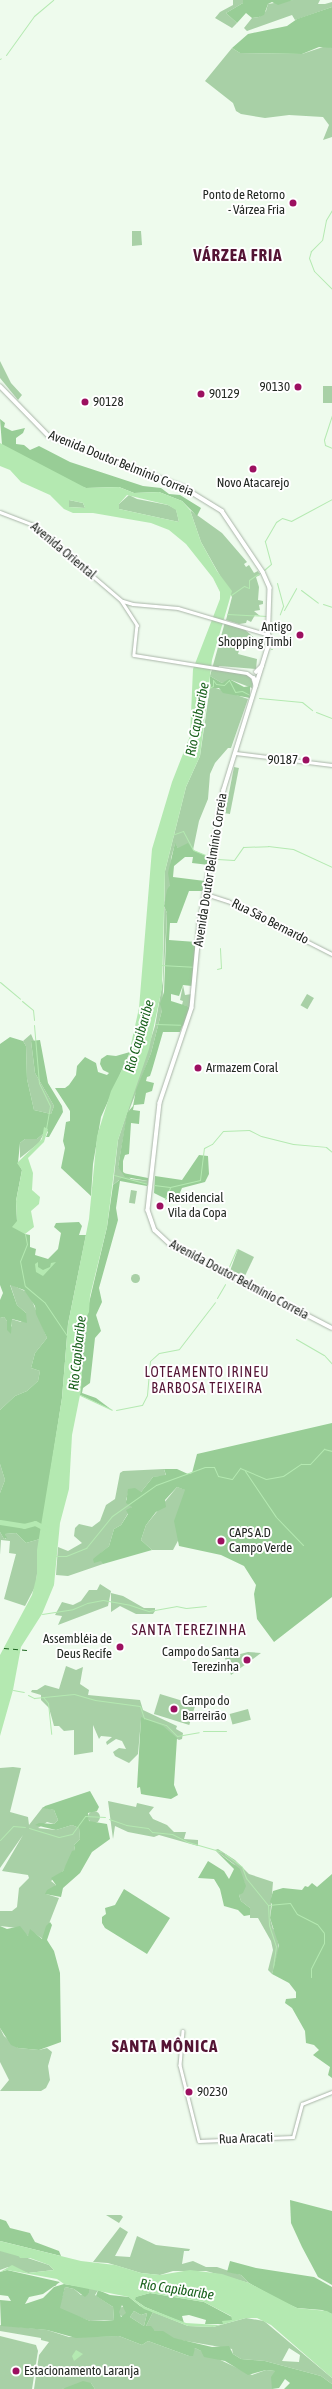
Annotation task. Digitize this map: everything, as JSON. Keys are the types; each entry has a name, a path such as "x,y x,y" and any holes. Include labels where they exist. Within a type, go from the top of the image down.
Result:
{"main road":[{"name":"Avenida Doutor Belmínio Correia","path":"0,386 49,436 183,487 222,510 262,571 271,595 270,635 264,664 258,677 224,790 200,923 191,1014 159,1110 149,1192 149,1215 155,1230 170,1244 332,1328"},
{"path":"256,672 264,664"}],"street":[{"name":"Avenida Oriental","path":"0,512 32,524 122,601 133,604 161,605 212,617 270,635"},
{"path":"122,601 130,610 138,625 134,655 243,672 258,677"},
{"path":"130,610 133,604"},
{"path":"246,673 256,672 258,677"},
{"path":"235,753 332,765"},
{"name":"Rua São Bernardo","path":"206,894 228,901 332,954"},
{"name":"Rua Aracati","path":"183,2031 180,2065 199,2141 294,2137 300,2106 304,2102 332,2092"}],"shaded area":[{"path":"233,0 243,0 243,3 226,13 237,23 232,28 215,18 220,12 233,5"},
{"path":"243,0 293,0 278,5 272,2 268,4 264,15 252,18 246,13 237,23 226,13 243,3"},
{"path":"293,0 320,0 318,4 332,2 332,7 295,20 292,15 247,31 244,28 252,18 259,17 266,11 268,4"},
{"path":"332,7 332,48 319,47 302,54 240,53 232,48 248,34 287,26 297,19"},
{"path":"326,46 332,48 332,137 323,140 329,125 323,117 289,115 265,118 241,114 236,111 233,103 205,81 232,48 240,53 302,54"},
{"path":"132,231 141,231 142,245 132,246"},
{"path":"0,361 11,383 22,395 18,400 0,378"},
{"path":"323,386 332,386 332,403 323,403"},
{"path":"0,419 5,423 4,427 12,431 25,428 23,433 16,438 16,444 24,445 30,450 39,446 70,462 143,486 161,488 169,494 180,495 201,508 197,516 182,501 159,492 134,493 119,487 86,488 73,484 2,445"},
{"path":"129,495 137,499 168,505 176,509 179,522 119,509 119,504"},
{"path":"69,500 83,503 85,508 69,507"},
{"path":"190,510 222,533 247,562 244,564 246,567 249,565 254,573 258,571 260,575 256,577 259,587 258,600 263,601 263,604 259,605 260,610 254,611 260,616 255,615 251,622 247,620 246,623 239,624 226,620 232,597 201,542"},
{"path":"225,622 243,628 258,641 256,646 240,647 238,654 257,659 256,669 219,666 218,670 248,674 253,683 252,688 231,680 222,683 210,676"},
{"path":"210,676 222,683 229,679 244,687 250,686 250,698 223,693 219,688 210,688"},
{"path":"210,686 248,699 231,748 228,748 215,763 210,774 208,799 199,821 193,850 178,848 175,844 171,858 170,885 164,905 165,871 186,787 200,756"},
{"path":"234,767 239,768 230,814 225,813"},
{"path":"175,843 178,848 188,843 193,850 211,858 209,865 192,863 193,857 185,857 174,866 173,877 205,881 203,891 189,891 177,923 170,923 169,940 196,942 192,986 183,985 179,996 171,994 171,1001 190,1007 180,1032 163,1032 150,1076 147,1077 146,1081 154,1083 152,1091 146,1093 144,1104 134,1105 133,1110 140,1111 139,1124 131,1123 129,1154 125,1155 123,1161 123,1173 148,1178 148,1181 125,1177 118,1167 127,1113 133,1106 136,1090 151,1053 162,1010 160,1004 164,992 167,913 164,906 167,890 170,885 168,873"},
{"path":"164,907 167,913 162,1010 151,1053 127,1116 118,1167 131,1179 148,1181 148,1184 119,1180 113,1185 118,1140 155,1026 163,980"},
{"path":"183,985 185,995 192,994 191,1009 185,1026 182,1026 182,1023 190,1007 182,1005 183,1001 180,1000"},
{"path":"307,994 314,998 307,1009 300,1005"},
{"path":"31,1034 34,1041 31,1041 35,1073 54,1106 51,1114 34,1110 27,1079 26,1046 23,1041"},
{"path":"10,1037 23,1041 26,1046 27,1079 34,1110 51,1114 54,1106 35,1073 31,1041 40,1040 48,1083 62,1106 63,1112 49,1137 46,1137 48,1132 44,1128 44,1133 37,1139 25,1139 20,1143 18,1163 22,1170 16,1201 17,1221 25,1234 30,1235 30,1247 36,1249 35,1255 48,1259 58,1249 61,1233 54,1227 56,1223 79,1222 82,1226 79,1235 86,1235 68,1324 62,1398 40,1539 26,1543 16,1533 5,1534 7,1538 4,1539 0,1532 0,1493 5,1480 0,1464 0,1410 15,1396 27,1391 38,1381 40,1371 31,1368 35,1353 47,1338 36,1314 35,1306 24,1290 10,1285 17,1305 26,1313 27,1323 12,1319 11,1334 7,1330 7,1321 4,1317 0,1318 0,1300 3,1293 0,1285 0,1044"},
{"path":"130,1052 101,1117 93,1164 91,1196 61,1168 65,1148 63,1141 66,1122 70,1121 70,1111 55,1088 65,1088 69,1085 76,1075 77,1066 85,1057 96,1063 98,1072 107,1075 109,1073 103,1070 100,1064 101,1059 107,1055 116,1056"},
{"path":"44,1133 39,1143 20,1158 20,1143 25,1139 37,1139"},
{"path":"199,1155 208,1156 209,1174 205,1182 182,1188 179,1195 170,1193 168,1200 154,1193 155,1176 182,1180"},
{"path":"123,1177 148,1184 147,1186 120,1181 116,1208 118,1220 99,1288 102,1302 96,1315 101,1331 95,1338 90,1383 83,1388 82,1393 96,1398 112,1410 80,1395 85,1320 107,1227 113,1185"},
{"path":"131,1190 137,1191 135,1204 129,1203"},
{"path":"238,1249 254,1257 243,1280 230,1271"},
{"path":"133,1274 137,1274 139,1278 137,1282 133,1282 131,1280 131,1276"},
{"path":"10,1284 29,1293 47,1338 35,1353 31,1368 40,1371 38,1381 27,1391 15,1396 0,1410 0,1318 4,1317 7,1321 7,1330 12,1326 11,1319 21,1322 26,1313 17,1305"},
{"path":"332,1423 332,1597 274,1642 257,1619 254,1594 256,1585 244,1566 221,1555 179,1546 174,1521 185,1490 177,1487 165,1500 166,1507 156,1512 146,1525 141,1540 152,1550 103,1564 101,1561 94,1563 93,1559 109,1546 114,1529 121,1525 128,1514 126,1510 132,1507 126,1503 128,1489 135,1488 141,1492 153,1477 166,1475 164,1469 177,1469 188,1474 192,1473 197,1454"},
{"path":"0,1464 5,1480 0,1493"},
{"path":"164,1469 166,1476 153,1477 141,1492 128,1493 126,1500 133,1505 121,1525 114,1529 109,1546 101,1553 103,1564 68,1576 56,1575 58,1547 68,1551 82,1543 74,1536 75,1528 79,1524 92,1527 100,1521 106,1505 115,1499 120,1473 123,1471"},
{"path":"177,1487 186,1490 180,1537 173,1550 152,1550 141,1540 146,1525"},
{"path":"0,1532 4,1539 6,1539 5,1534 16,1533 26,1543 40,1539 36,1585 25,1606 4,1599 16,1554 9,1553 10,1541 1,1540 0,1555"},
{"path":"100,1584 111,1591 108,1606 58,1625 62,1616 55,1615 62,1602 73,1605 81,1601 89,1590 97,1590"},
{"path":"111,1593 123,1596 144,1608 155,1608 155,1611 153,1614 136,1614 120,1606 111,1612"},
{"path":"248,1652 261,1653 231,1675 225,1658"},
{"path":"66,1666 76,1670 83,1667 80,1684 89,1690 88,1695 140,1700 143,1710 177,1726 176,1729 183,1733 182,1739 179,1740 141,1720 138,1754 129,1763 115,1756 113,1752 119,1748 126,1749 122,1741 116,1739 107,1745 106,1742 112,1737 101,1736 99,1739 93,1725 93,1752 74,1755 74,1730 64,1731 59,1726 54,1726 49,1708 41,1700 41,1695 31,1692 32,1690 37,1690 45,1685 59,1689"},
{"name":"Campo do Barreirão","path":"160,1694 195,1705 189,1725 154,1714"},
{"path":"248,1709 251,1720 232,1725 230,1714"},
{"path":"141,1717 163,1726 177,1738 174,1785 178,1795 171,1799 141,1794 140,1787 137,1788"},
{"path":"0,1768 21,1768 10,1812 28,1817 29,1825 43,1807 54,1810 58,1820 54,1824 47,1822 38,1828 56,1830 72,1825 79,1828 80,1839 74,1845 75,1850 63,1871 51,1881 56,1885 46,1894 59,1898 43,1939 34,1933 28,1936 18,1928 0,1926 0,1911 12,1911 17,1907 19,1888 29,1878 28,1875 2,1871 23,1835 0,1868"},
{"path":"90,1791 99,1807 97,1811 88,1813 89,1821 107,1824 110,1839 92,1852 80,1873 63,1888 61,1897 45,1894 47,1890 56,1885 51,1878 63,1871 72,1851 75,1850 74,1845 80,1839 79,1828 72,1825 56,1830 35,1825 39,1823 54,1824 58,1820 54,1810 43,1808 45,1806"},
{"path":"108,1801 136,1807 137,1803 154,1807 149,1813 153,1819 167,1825 174,1832 186,1832 184,1839 198,1840 198,1846 159,1835 154,1837 128,1832 115,1826 113,1839"},
{"path":"92,1811 96,1811 100,1817 96,1823 92,1823 88,1819 88,1815"},
{"path":"218,1849 235,1860 249,1874 273,1882 270,1918 273,1929 276,1930 279,1949 272,1974 268,1970 273,1950 271,1941 258,1918 250,1918 250,1908 241,1901 239,1895 245,1884 234,1864 215,1850"},
{"path":"215,1850 240,1869 246,1886 243,1893 239,1895 241,1901 250,1908 250,1915 244,1916 238,1910 224,1906 220,1889 214,1879 198,1878 208,1861 224,1871 229,1879 234,1869"},
{"path":"332,1874 332,2078 328,2075 330,2067 313,2055 319,2050 314,2045 306,2043 305,2031 292,2008 285,2003 286,1999 296,1998 296,1992 289,1983 272,1974 279,1946 270,1918 272,1904 270,1902 273,1891 283,1888 302,1890 305,1886 308,1887 312,1883 317,1887"},
{"path":"124,1889 170,1918 147,1954 105,1928 102,1923 102,1917 106,1914 105,1908 115,1905"},
{"path":"50,1922 52,1925 47,1940 54,1951 60,1973 61,2042 39,2050 18,2048 11,2045 0,2028 0,1926 7,1929 20,1926 28,1936 30,1929 42,1939 46,1926"},
{"path":"0,2028 4,2036 18,2048 39,2050 47,2048 52,2052 48,2066 50,2080 46,2088 41,2091 0,2091 9,2080 0,2062"},
{"path":"290,2200 332,2211 332,2285 318,2277 302,2247 291,2223"},
{"path":"106,2215 121,2215 123,2217 119,2223"},
{"path":"0,2219 6,2221 10,2228 30,2233 35,2242 59,2251 61,2256 0,2241"},
{"path":"120,2227 128,2232 115,2256 130,2257 137,2236 156,2245 190,2249 189,2251 184,2251 182,2264 193,2261 206,2267 217,2267 241,2275 249,2283 206,2271 173,2271 160,2275 141,2273 108,2263 93,2262"},
{"path":"0,2249 49,2265 54,2270 28,2273 8,2267 0,2270"},
{"path":"230,2261 256,2268 314,2277 332,2287 332,2314 322,2310 297,2308 281,2301 249,2283 241,2275 227,2272"},
{"path":"7,2270 60,2282 43,2294 29,2297 25,2304 43,2298 54,2287 64,2284 89,2288 89,2293 85,2297 74,2289 65,2287 60,2308 90,2321 104,2321 114,2320 113,2307 96,2296 98,2290 110,2295 129,2297 140,2306 153,2312 146,2326 151,2326 155,2331 163,2331 174,2338 212,2347 229,2346 233,2354 241,2359 265,2361 321,2376 332,2384 332,2389 284,2389 290,2383 285,2379 279,2388 272,2389 271,2377 275,2371 266,2370 248,2375 225,2361 204,2357 201,2351 195,2348 193,2356 189,2356 148,2341 142,2345 119,2336 76,2338 47,2330 1,2326 0,2300 11,2301 8,2296 0,2295 0,2272","holes":["122,2305 126,2313 121,2317 119,2312","134,2311 141,2315 147,2313 144,2326 130,2317"]},
{"path":"65,2287 74,2289 81,2295 89,2293 89,2288 98,2290 95,2295 113,2307 114,2320 90,2321 63,2311 59,2308"},
{"path":"150,2293 204,2302 232,2317 232,2320 223,2324 205,2324 206,2320 189,2315 182,2316 184,2323 145,2307 135,2300 135,2297"},
{"path":"122,2306 127,2311 122,2316 117,2311"},
{"path":"134,2311 141,2315 147,2313 144,2326 130,2317"},
{"path":"153,2312 188,2326 213,2327 246,2318 264,2321 332,2378 332,2384 321,2376 265,2361 241,2359 233,2354 232,2349 174,2339 146,2326","holes":["289,2348 300,2355 299,2362 282,2361"]},
{"path":"0,2325 47,2330 69,2337 119,2336 142,2345 148,2341 189,2356 195,2348 252,2375 266,2370 275,2371 272,2389 95,2389 91,2383 62,2389 34,2389 39,2355 49,2342 41,2340 41,2338 0,2331"},
{"name":"Estacionamento Laranja","path":"0,2336 36,2345 38,2351 32,2389 0,2389"},
{"path":"83,2381 91,2383 95,2389 62,2389"}],"water":[{"name":"Rio Capibaribe","path":"0,443 86,488 119,487 134,493 159,492 182,501 190,510 201,542 217,571 232,591 212,660 200,756 186,787 165,871 162,988 149,1049 118,1140 107,1227 90,1296 89,1312 85,1320 81,1390 72,1435 69,1489 60,1523 54,1585 42,1614 21,1647 13,1690 0,1736 0,1655 32,1595 37,1575 37,1550 62,1398 68,1324 89,1219 97,1136 111,1091 128,1058 139,1008 152,849 172,782 190,736 193,669 220,599 220,592 213,578 186,544 169,530 151,523 93,513 73,513 64,509 50,495 21,482 10,470 0,466","holes":["127,495 168,505 176,510 179,522 119,509 119,504","69,500 83,503 85,508 69,507"]},
{"path":"44,1127 48,1129 44,1142 28,1158 33,1173 32,1190 40,1197 39,1204 31,1211 34,1227 25,1234 12,1227 17,1221 16,1201 22,1170 17,1163 42,1139"},
{"path":"38,1262 38,1267 43,1270 50,1267 51,1263 56,1262 43,1276 36,1272 35,1264"},
{"name":"Rio Capibaribe","path":"0,2241 81,2261 115,2265 141,2273 160,2275 190,2270 222,2274 249,2283 297,2308 327,2311 332,2314 332,2378 271,2325 257,2318 246,2318 213,2327 188,2326 144,2309 129,2297 64,2284 57,2279 7,2270 0,2272 12,2265 28,2273 54,2270 49,2265 30,2258 20,2258 16,2252 0,2249","holes":["150,2293 204,2302 231,2316 232,2320 222,2321 223,2324 218,2325 186,2323 145,2307 135,2300 136,2297"]},
{"path":"76,2350 83,2354 74,2361 72,2356"}],"waterway":[{"path":"6,55 34,16 53,0"},
{"path":"332,210 326,220 322,240 311,251 309,258 314,271 332,289"},
{"path":"332,415 324,440 325,445 332,448"},
{"path":"264,570 271,564 265,541 276,522 282,518 291,521 332,499"},
{"path":"231,595 244,586 249,588 249,580 261,572"},
{"path":"277,583 283,606 280,614"},
{"path":"284,610 296,588"},
{"path":"301,590 318,603"},
{"path":"323,604 332,607"},
{"path":"227,614 267,616"},
{"path":"219,638 257,646"},
{"path":"209,688 213,686 213,680 216,684 224,685 229,680 235,692 242,691 250,695"},
{"path":"259,698 302,702 312,710"},
{"path":"316,712 332,718"},
{"path":"172,835 183,831 193,850 210,857"},
{"path":"217,859 234,860 243,847 268,846 293,849 332,867"},
{"path":"217,969 221,968 220,948"},
{"path":"160,965 193,967"},
{"path":"0,982 20,999"},
{"path":"22,1001 33,1010 34,1020"},
{"path":"155,1024 180,1025"},
{"path":"34,1025 39,1083 50,1106 46,1129"},
{"path":"154,1185 170,1187 200,1180 204,1148 212,1144 223,1131 249,1130 261,1136 293,1144 326,1147 332,1152"},
{"path":"114,1175 148,1184"},
{"path":"165,1199 170,1188"},
{"path":"25,1234 27,1244 20,1261 25,1286 45,1303 67,1336"},
{"path":"227,1271 237,1249"},
{"path":"217,1298 225,1284"},
{"path":"116,1410 142,1405 147,1395 150,1361 159,1353 179,1349 215,1302"},
{"path":"296,1339 324,1355 332,1364"},
{"path":"80,1395 112,1410"},
{"path":"56,1556 66,1556 86,1548 112,1516 156,1485 205,1467 214,1467 218,1476 232,1479 240,1468 266,1479 283,1476 301,1464 310,1464 324,1449 332,1451"},
{"path":"245,1471 276,1517 303,1545"},
{"path":"0,1522 24,1526 35,1523 48,1530"},
{"path":"42,1614 73,1609 87,1603 103,1600 130,1605 149,1611 176,1606 186,1608 206,1606"},
{"path":"13,1690 24,1692"},
{"path":"28,1695 34,1698 74,1694 95,1700 140,1706 144,1718 166,1725 177,1736 199,1732"},
{"path":"43,1697 48,1703 51,1734"},
{"path":"203,1731 226,1731"},
{"path":"29,1828 59,1837 72,1834 85,1816 105,1817"},
{"path":"109,1819 126,1825 148,1828 152,1832 172,1834 188,1842 222,1852"},
{"path":"0,1840 13,1826 25,1827"},
{"path":"225,1854 242,1867 246,1878 268,1905 290,1903 297,1914 317,1924 324,1933 324,1943 311,1969 311,1977"},
{"path":"268,1905 269,1925 276,1946 273,1967"},
{"name":"Rio Capibaribe","path":"0,2248 24,2255"}],"ferry route":[{"path":"4,1648 27,1650"}],"place":[{"name":"Ponto de Retorno - Várzea Fria","path":"293,203"},
{"name":"90130","path":"298,387"},
{"name":"90129","path":"201,394"},
{"name":"90128","path":"85,402"},
{"name":"Novo Atacarejo","path":"253,469"},
{"name":"Antigo Shopping Timbi","path":"300,635"},
{"name":"90187","path":"306,760"},
{"name":"Armazem Coral","path":"198,1068"},
{"name":"Residencial Vila da Copa","path":"160,1206"},
{"name":"CAPS A.D Campo Verde","path":"221,1541"},
{"name":"Assembléia de Deus Recife","path":"120,1647"},
{"name":"Campo do Santa Terezinha","path":"247,1660"},
{"name":"Campo do Barreirão","path":"174,1709"},
{"name":"90230","path":"189,2092"},
{"name":"Estacionamento Laranja","path":"16,2371"}],"district":[{"name":"VÁRZEA FRIA","path":"238,256"},
{"name":"LOTEAMENTO IRINEU BARBOSA TEIXEIRA","path":"207,1380"},
{"name":"SANTA TEREZINHA","path":"189,1630"},
{"name":"SANTA MÔNICA","path":"165,2047"}]}
